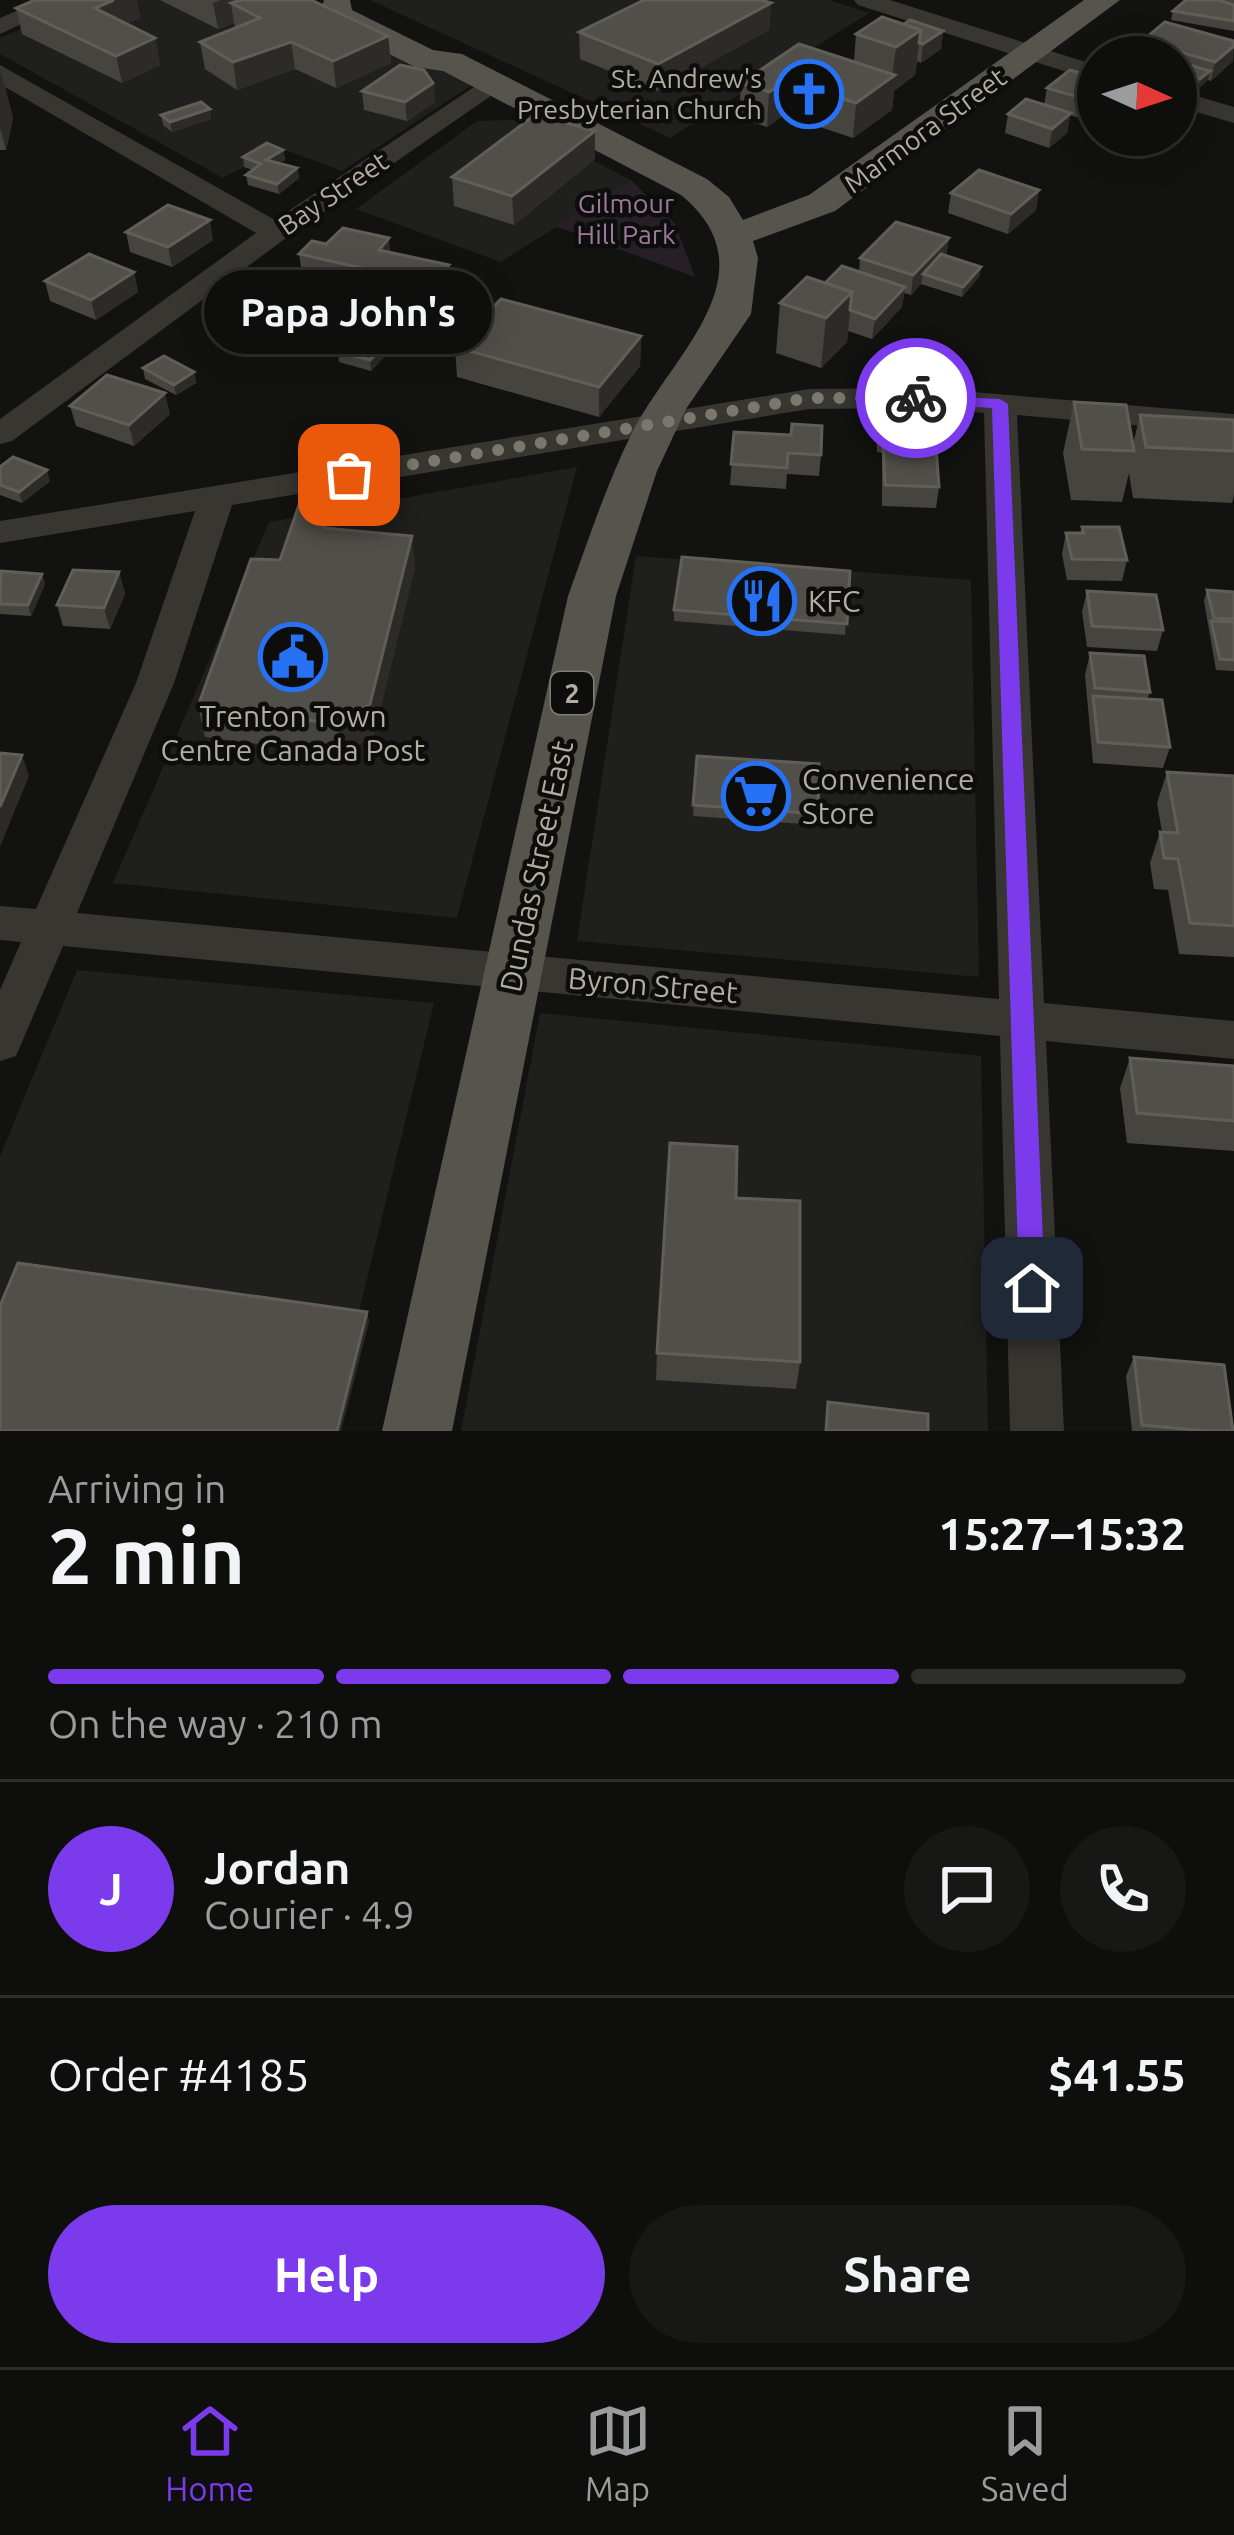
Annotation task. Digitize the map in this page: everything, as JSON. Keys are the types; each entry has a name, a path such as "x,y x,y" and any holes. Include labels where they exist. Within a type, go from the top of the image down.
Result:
{"main road":[{"name":"Marmora Street","path":"733,235 799,215 1104,0"},
{"path":"332,2 335,14 427,60 450,61 694,188 716,205 733,235"},
{"path":"694,188 773,192 849,183"},
{"name":"Dundas Street East","path":"416,1431 592,596 635,471 658,423 731,314 739,258 733,235"}],"street":[{"path":"0,27 62,0"},
{"path":"866,0 1077,68"},
{"path":"0,73 276,232"},
{"name":"Bay Street","path":"0,434 276,232 495,84"},
{"path":"1197,104 1234,115"},
{"path":"0,532 809,398 1000,404 1234,424"},
{"path":"1000,404 1036,1431"},
{"path":"0,1042 155,683 217,496"},
{"name":"Byron Street","path":"0,922 1234,1040"}],"shaded area":[{"path":"84,0 296,0 472,85 342,171 280,148 223,178 0,54 0,38"},
{"path":"370,0 829,0 869,13 670,138"},
{"path":"514,120 631,180 501,262 356,209 477,121"},
{"path":"577,467 457,918 113,883 269,522"},
{"path":"636,556 971,580 979,977 577,941"},
{"path":"77,970 434,1003 330,1431 0,1431 0,1156"},
{"path":"540,1013 981,1056 988,1431 461,1431"}],"green space":[{"name":"Gilmour Hill Park","path":"631,180 675,224 695,277 555,226"}],"building":[{"path":"35,0 114,0 95,8 155,38 116,56 16,8"},
{"path":"311,0 388,36 333,61 291,42 233,62 200,42 260,18 231,3"},
{"path":"644,0 771,3 658,64 579,32"},
{"path":"1186,0 1234,5 1234,21 1173,11"},
{"path":"882,17 921,30 896,47 856,34"},
{"path":"910,20 943,31 919,43 921,30 904,24"},
{"path":"1165,22 1234,41 1234,46 1215,62 1197,57 1197,36 1148,36"},
{"path":"799,44 895,75 856,103 787,80 769,92 741,83"},
{"path":"400,65 424,70 433,83 405,102 362,91"},
{"path":"1070,70 1077,72 1077,97 1047,88"},
{"path":"1026,99 1071,113 1052,129 1008,114"},
{"path":"201,102 210,109 170,122 161,115"},
{"path":"536,114 595,131 512,196 452,177"},
{"path":"267,143 283,150 266,160 297,168 277,184 246,175 261,164 243,157"},
{"path":"979,170 1039,190 1011,214 951,193"},
{"path":"168,205 210,220 168,247 126,232"},
{"path":"896,222 949,238 913,275 860,258"},
{"path":"343,228 389,238 379,250 449,265 433,284 299,254 312,241 326,244"},
{"path":"89,254 134,272 91,300 45,281"},
{"path":"941,254 981,267 963,287 923,274"},
{"path":"842,266 905,287 875,319 850,310 852,292 825,283"},
{"path":"807,277 852,292 826,318 780,303"},
{"path":"501,299 641,336 599,387 455,347"},
{"path":"366,324 397,332 370,360 338,352"},
{"path":"164,356 194,372 174,385 143,368"},
{"path":"107,375 165,393 129,425 70,406"},
{"path":"1074,402 1126,405 1134,451 1082,449"},
{"path":"879,405 926,407 927,434 879,432"},
{"path":"1140,415 1234,420 1234,451 1146,447"},
{"path":"792,424 822,426 821,455 788,453 787,468 731,464 734,432 791,435"},
{"path":"883,443 936,446 939,487 885,485"},
{"path":"13,457 47,470 19,492 0,485 0,467"},
{"path":"300,502 332,503 324,528 412,536 370,704 337,724 198,706 251,559 280,560"},
{"path":"1082,527 1119,527 1127,560 1072,559 1066,533 1084,533"},
{"name":"KFC","path":"682,557 850,571 847,624 674,610"},
{"path":"73,570 119,572 104,608 57,605"},
{"path":"1,571 42,574 28,605 0,604"},
{"path":"1207,590 1234,592 1234,619 1214,618"},
{"path":"1087,591 1156,595 1163,630 1092,626"},
{"path":"1211,621 1234,622 1234,660 1220,659"},
{"path":"1090,653 1144,656 1150,692 1095,688"},
{"path":"1093,696 1162,700 1170,747 1098,742"},
{"path":"0,753 22,755 0,807"},
{"name":"Convenience Store","path":"697,756 819,764 818,814 693,805"},
{"path":"1167,772 1234,776 1234,926 1190,923 1178,859 1164,858 1160,832 1178,833"},
{"path":"1130,1058 1234,1066 1234,1121 1137,1113"},
{"path":"670,1143 737,1147 736,1198 800,1201 800,1362 657,1353"},
{"path":"18,1263 367,1312 337,1431 0,1431 0,1306"},
{"path":"1134,1357 1224,1365 1233,1431 1142,1425"},
{"path":"828,1402 928,1414 928,1431 826,1431"}],"way so far":[{"path":"349,475 809,398 916,398"}],"place":[{"name":"St. Andrew's Presbyterian Church","path":"809,94"},
{"name":"Papa John's","path":"349,475"},
{"name":"KFC","path":"762,601"},
{"name":"Trenton Town Centre Canada Post","path":"293,657"},
{"name":"Convenience Store","path":"756,796"}],"route":[{"path":"916,398 1000,404 1032,1288"}]}
